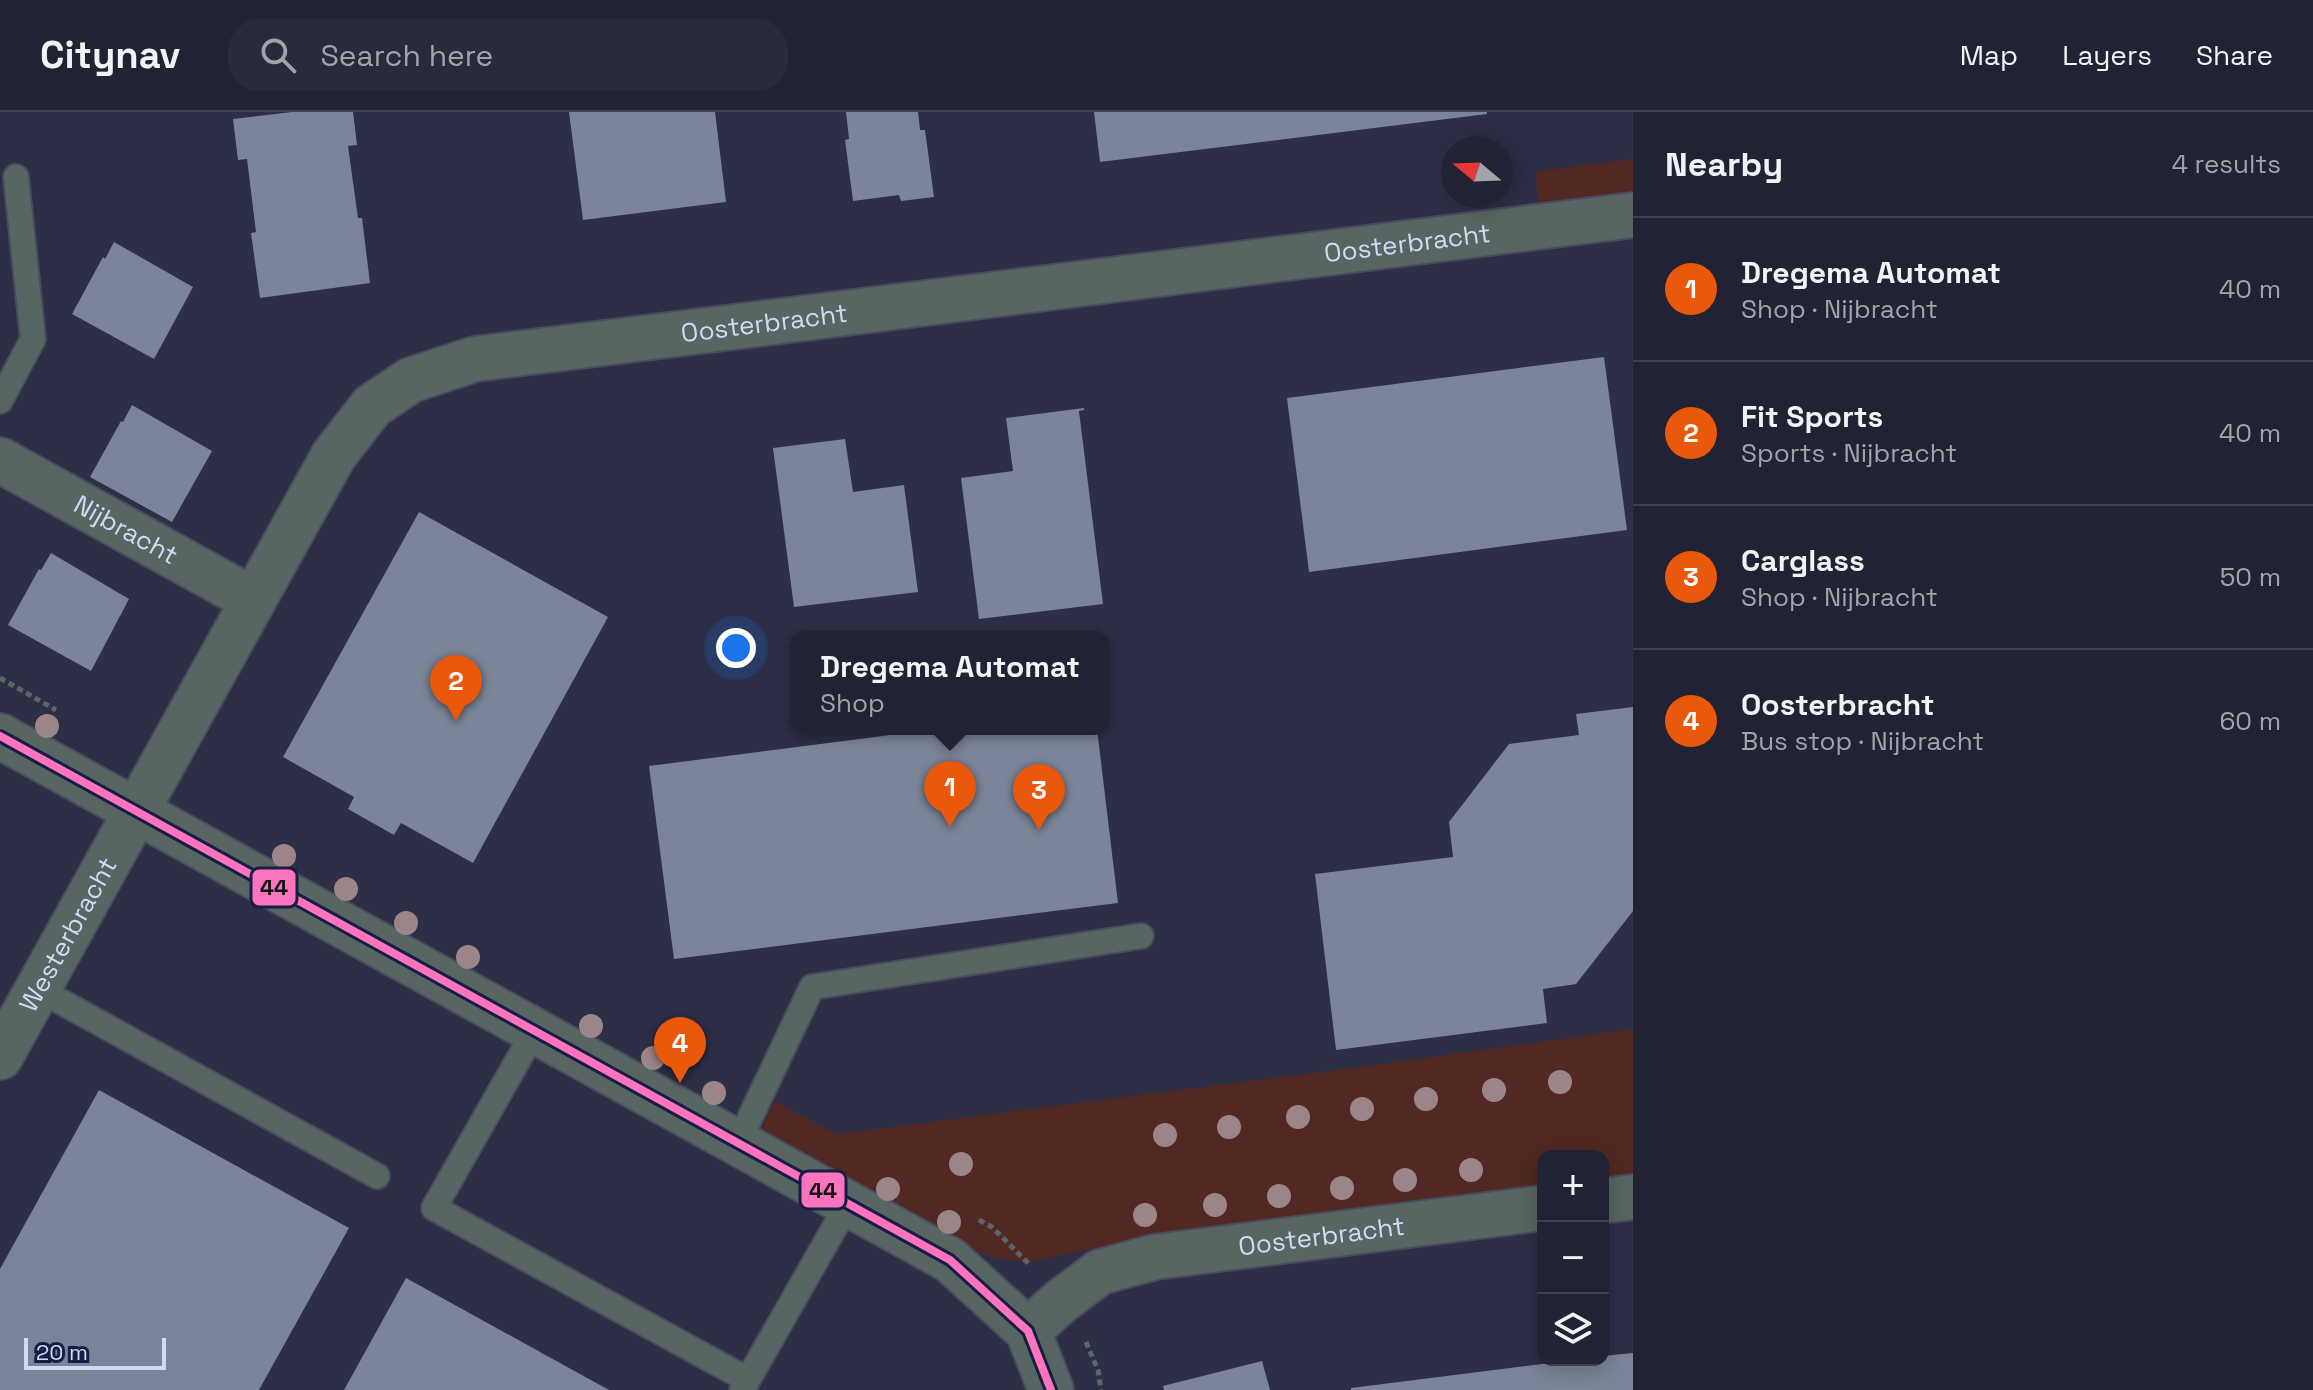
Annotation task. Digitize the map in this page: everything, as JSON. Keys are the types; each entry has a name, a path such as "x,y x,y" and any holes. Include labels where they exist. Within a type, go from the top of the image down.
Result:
{"street":[{"name":"Oosterbracht","path":"136,811 334,455 372,406 411,380 475,359 1633,215"},
{"name":"Nijbracht","path":"0,460 253,600"},
{"path":"0,736 950,1260 1028,1331 1051,1390"},
{"name":"Westerbracht","path":"0,1057 136,811"},
{"path":"1609,1200 1633,1197"},
{"name":"Oosterbracht","path":"1028,1331 1100,1272 1155,1257 1537,1209"}],"lane":[{"path":"0,401 33,339 16,177"},
{"path":"738,1143 812,987 1141,936"},
{"path":"38,989 377,1176"},
{"path":"535,1030 434,1208 745,1385 848,1204"}],"shaded area":[{"path":"1633,159 1633,194 1539,206 1535,172"},
{"path":"1633,1029 1633,1175 1609,1178 1609,1150 1537,1150 1537,1188 1147,1237 1036,1261 1003,1260 982,1254 761,1131 774,1101 837,1134"}],"building":[{"path":"292,112 353,112 357,145 348,146 358,218 362,218 370,283 260,298 251,233 256,232 247,159 238,160 233,119"},
{"path":"569,112 715,112 726,202 583,220"},
{"path":"846,112 918,112 920,130 925,130 934,197 901,201 899,195 853,201 845,140 849,139"},
{"path":"1094,112 1487,112 1487,114 1100,162"},
{"path":"114,242 193,287 154,359 72,314"},
{"path":"1604,357 1627,530 1309,572 1287,398"},
{"path":"132,405 212,451 172,522 90,477"},
{"path":"1084,408 1079,411 1103,604 979,619 961,478 1013,471 1006,418"},
{"path":"845,439 853,492 904,485 918,592 794,607 773,448"},
{"path":"419,512 608,617 473,863 401,823 394,835 348,809 354,797 283,757"},
{"path":"51,553 129,599 91,671 8,625"},
{"path":"1633,707 1633,911 1576,984 1543,989 1547,1023 1336,1050 1315,874 1453,857 1449,822 1509,744 1579,735 1576,714"},
{"path":"890,735 1098,735 1118,903 674,959 649,766"},
{"path":"99,1090 349,1228 259,1390 0,1390 0,1269"},
{"path":"406,1278 609,1390 344,1390"},
{"path":"1633,1353 1633,1390 1351,1390 1537,1365 1609,1366 1609,1355"},
{"path":"1262,1361 1270,1390 1164,1390 1163,1386"}],"transit line":[{"name":"44","path":"0,736 950,1260 1028,1331 1051,1390"}],"place":[{"name":"Fit Sports","path":"456,721"},
{"name":"Dregema Automat","path":"950,827"},
{"name":"Carglass","path":"1039,830"},
{"name":"Oosterbracht","path":"680,1083"}]}
